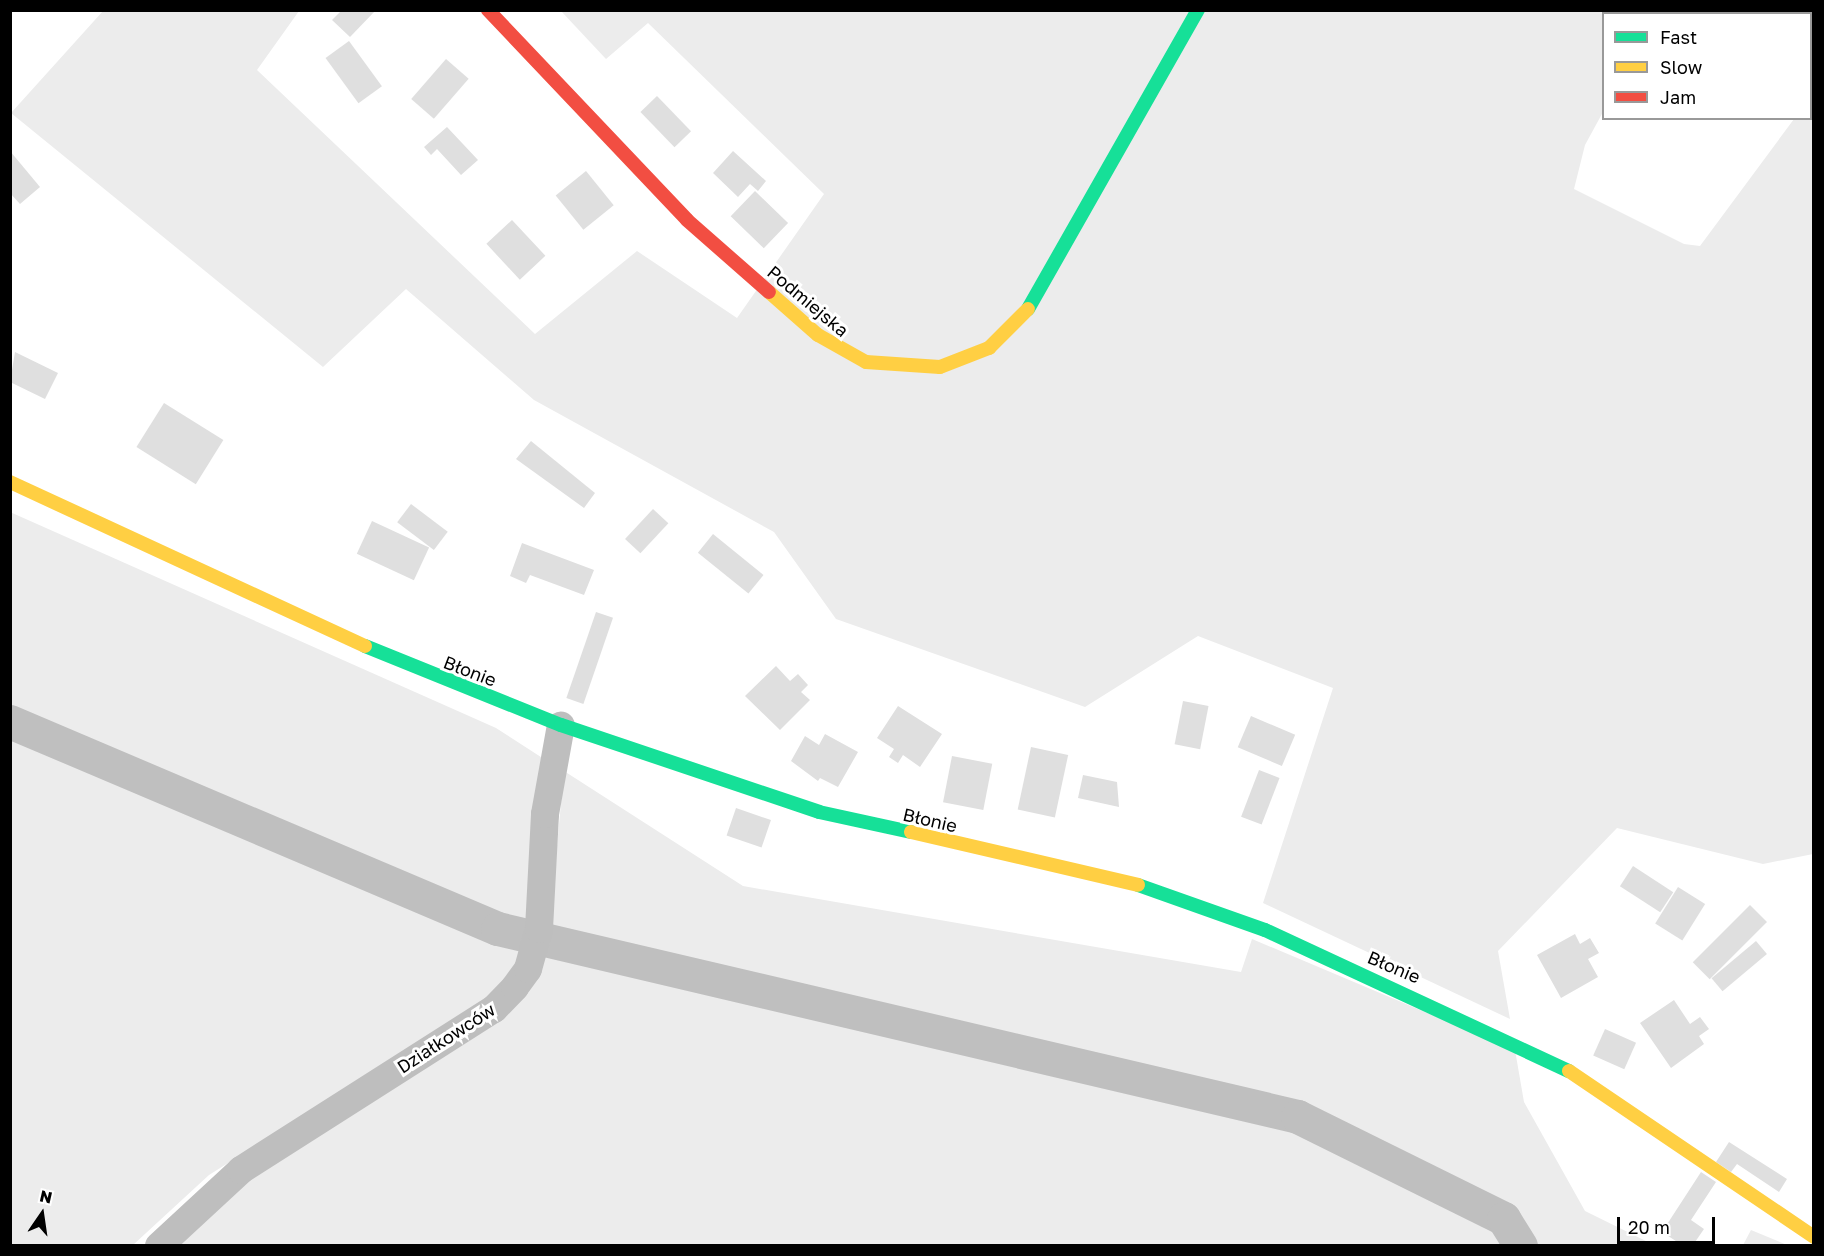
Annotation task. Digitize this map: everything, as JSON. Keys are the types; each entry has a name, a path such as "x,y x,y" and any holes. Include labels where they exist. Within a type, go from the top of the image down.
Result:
{"street":[{"name":"Podmiejska","path":"488,10 687,220 818,335 866,362 940,367 989,348 1036,302 1198,10"},
{"name":"Błonie","path":"10,482 412,668 561,725 819,812 1119,878 1265,930 1552,1060 1814,1237"},
{"name":"Działkowców","path":"159,1245 241,1170 494,1009 528,969 535,942 545,814 561,725"}],"shaded area":[{"path":"103,11 299,11 257,70 535,334 637,251 737,318 824,194 648,23 606,59 561,11 1670,11 1602,12 1602,114 1585,145 1574,189 1684,244 1700,246 1793,120 1812,120 1813,91 1813,854 1763,864 1617,828 1498,951 1510,1019 1263,903 1333,688 1198,636 1085,707 836,619 774,532 534,400 406,289 323,367 11,113"},
{"path":"10,512 496,728 544,759 530,915 516,964 488,1000 209,1175 133,1245 11,1245"},
{"path":"564,771 743,886 1241,972 1252,939 1515,1050 1524,1102 1585,1211 1654,1245 178,1246 254,1173 522,999 547,953"},
{"path":"1751,1230 1787,1245 1743,1245"}],"building":[{"path":"342,10 376,10 350,37 332,20"},
{"path":"349,41 382,86 358,103 326,58"},
{"path":"446,59 469,79 434,119 411,99"},
{"path":"657,96 691,131 674,147 640,112"},
{"path":"447,127 478,160 461,175 437,149 431,155 424,147"},
{"path":"10,151 40,187 20,204 10,193"},
{"path":"733,151 766,181 758,191 750,184 738,197 713,173"},
{"path":"586,171 614,205 583,230 556,196"},
{"path":"755,191 788,223 764,248 731,216"},
{"path":"512,220 545,256 520,280 486,244"},
{"path":"15,352 58,373 45,399 10,382"},
{"path":"164,403 223,440 196,484 136,447"},
{"path":"531,441 595,493 584,508 516,459"},
{"path":"411,504 448,532 434,550 397,522"},
{"path":"653,509 668,523 640,553 625,539"},
{"path":"372,521 429,548 414,580 357,554"},
{"path":"713,534 764,575 748,594 698,553"},
{"path":"522,543 594,570 584,595 530,575 526,583 510,576"},
{"path":"596,612 613,618 583,704 566,698"},
{"path":"776,666 790,681 798,674 808,685 801,692 810,700 780,730 745,696"},
{"path":"1183,701 1209,706 1200,749 1175,744"},
{"path":"898,706 942,734 920,767 903,755 898,763 889,757 894,749 877,738"},
{"path":"1251,716 1295,735 1282,766 1238,747"},
{"path":"825,734 858,752 838,787 820,778 818,781 791,761 805,736 819,745"},
{"path":"1031,747 1068,755 1055,818 1018,810"},
{"path":"952,756 992,764 983,810 943,802"},
{"path":"1259,770 1280,778 1262,825 1241,817"},
{"path":"1083,775 1117,782 1119,807 1078,798"},
{"path":"736,808 771,820 762,847 727,835"},
{"path":"1633,866 1673,892 1660,912 1620,886"},
{"path":"1678,887 1705,904 1682,940 1655,923"},
{"path":"1750,905 1767,922 1710,979 1693,962"},
{"path":"1575,934 1580,944 1590,938 1599,953 1588,959 1598,977 1561,998 1537,955"},
{"path":"1756,941 1767,954 1722,991 1712,978"},
{"path":"1674,1000 1690,1024 1700,1017 1709,1029 1699,1036 1704,1044 1671,1068 1640,1023"},
{"path":"1605,1029 1636,1043 1624,1069 1593,1055"},
{"path":"1729,1142 1787,1179 1779,1192 1737,1164 1731,1172 1716,1162"},
{"path":"1701,1172 1716,1182 1691,1220 1704,1229 1693,1245 1682,1245 1662,1232"}],"waterway":[{"path":"10,722 498,929 1298,1117 1504,1219 1521,1246"}],"traffic: fast":[{"path":"1028,309 1198,10"},
{"path":"365,646 561,725 819,812 911,832"},
{"path":"1138,885 1265,930 1569,1071"}],"traffic: slow":[{"path":"769,292 818,335 866,362 940,367 989,348 1028,309"},
{"path":"10,482 365,646"},
{"path":"911,832 1138,885"},
{"path":"1569,1071 1814,1237"}],"traffic: jam":[{"path":"488,10 687,220 769,292"}]}
